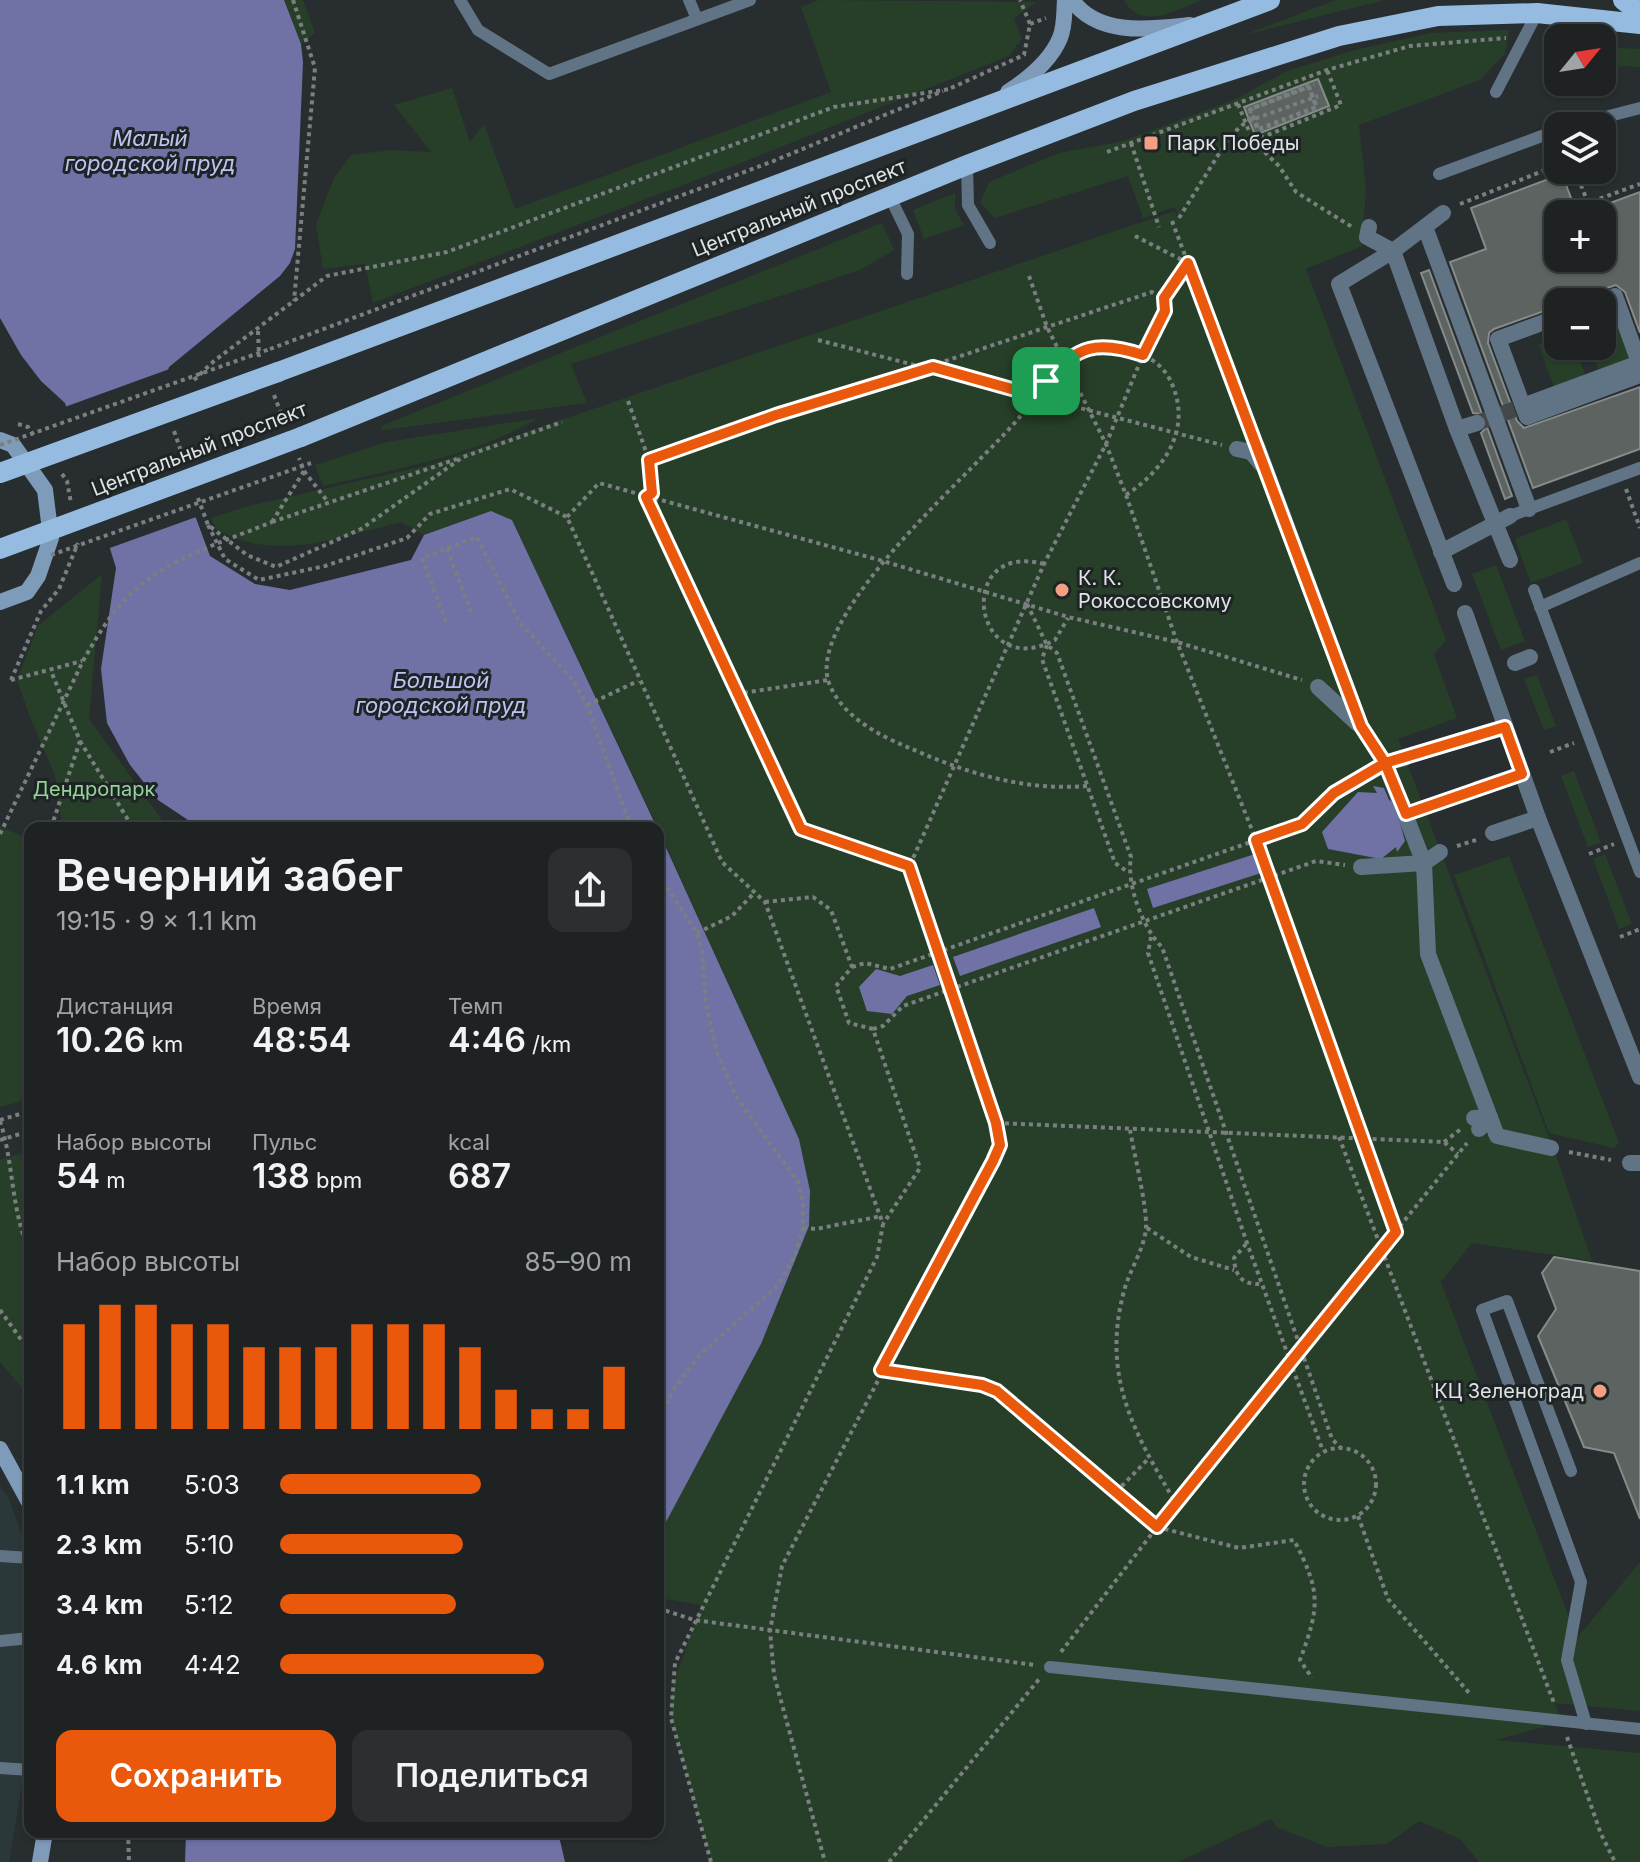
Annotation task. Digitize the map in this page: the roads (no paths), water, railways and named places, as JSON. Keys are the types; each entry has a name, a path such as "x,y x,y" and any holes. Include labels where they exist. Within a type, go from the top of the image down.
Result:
{"main road":[{"name":"Центральный проспект","path":"0,473 1270,0"},
{"path":"1623,0 1640,13"},
{"name":"Центральный проспект","path":"0,549 301,437 967,165 1134,101 1339,36 1438,16 1537,13 1640,24"}],"street":[{"path":"985,107 1025,81 1050,55 1061,37 1065,0"},
{"path":"1072,0 1093,19 1136,30 1200,25"},
{"path":"1443,213 1393,251 1339,284 1454,584"},
{"path":"1425,227 1529,509"},
{"path":"1368,232 1393,251 1457,429 1510,560"},
{"path":"1523,406 1640,364 1616,299"},
{"path":"1544,322 1498,339 1527,417 1640,375"},
{"path":"1457,429 1477,423"},
{"path":"0,442 13,445 45,490 51,538 38,576 27,592 0,602"},
{"path":"1257,446 1361,726 1385,763 1424,863 1428,954 1481,1121 1497,1136 1551,1148"},
{"path":"1237,449 1251,452 1268,471"},
{"path":"1441,552 1510,516"},
{"path":"1465,613 1538,818 1640,1077"},
{"path":"1318,687 1361,726"},
{"path":"1458,741 1505,727"},
{"path":"1334,793 1385,763 1405,758"},
{"path":"1477,789 1522,774"},
{"path":"1406,814 1424,808"},
{"path":"1493,833 1538,818"},
{"path":"1361,867 1424,863 1440,852"},
{"path":"0,1449 24,1493"},
{"path":"40,1862 44,1838"}],"lane":[{"path":"460,0 478,30 549,74 750,0"},
{"path":"689,0 697,19"},
{"path":"1496,92 1537,13"},
{"path":"1616,114 1640,108"},
{"path":"1439,174 1544,135"},
{"path":"967,165 968,205 990,243"},
{"path":"890,197 908,234 907,274"},
{"path":"1510,516 1640,468"},
{"path":"1540,607 1640,563"},
{"path":"1534,590 1640,872"},
{"path":"1571,1471 1507,1301 1482,1310 1581,1582 1567,1660 1586,1724"},
{"path":"0,1556 24,1558"},
{"path":"0,1641 24,1639"},
{"path":"1050,1667 1640,1729"},
{"path":"0,1768 24,1770"}],"water":[{"path":"0,0 284,0 301,44 303,62 295,249 290,263 280,276 169,367 156,410 210,556 255,584 290,590 411,560 424,535 491,511 512,520 654,822 191,822 158,800 130,765 107,723 101,669 116,568 65,403 41,381 21,355 0,318"},
{"path":"1373,786 1384,788 1389,800 1394,802 1405,841 1397,852 1396,847 1381,859 1328,849 1322,832 1358,792 1377,793"},
{"path":"664,843 799,1139 810,1191 809,1226 761,1344 664,1526"},
{"path":"1255,854 1261,873 1153,908 1147,889"},
{"path":"1094,908 1101,927 960,976 953,957"},
{"path":"933,965 940,985 907,996 892,1014 867,1011 859,987 876,969 900,976"},
{"path":"186,1838 559,1838 565,1862 185,1862"}],"tunnel":[{"path":"1477,423 1523,406"}],"place":[{"name":"Парк Победы","path":"1151,143"},
{"name":"К. К. Рокоссовскому","path":"1062,590"},
{"name":"КЦ Зеленоград","path":"1600,1391"}],"water label":[{"name":"Малый городской пруд","path":"150,150"},
{"name":"Большой городской пруд","path":"441,692"}],"park label":[{"name":"Дендропарк","path":"94,789"}]}
